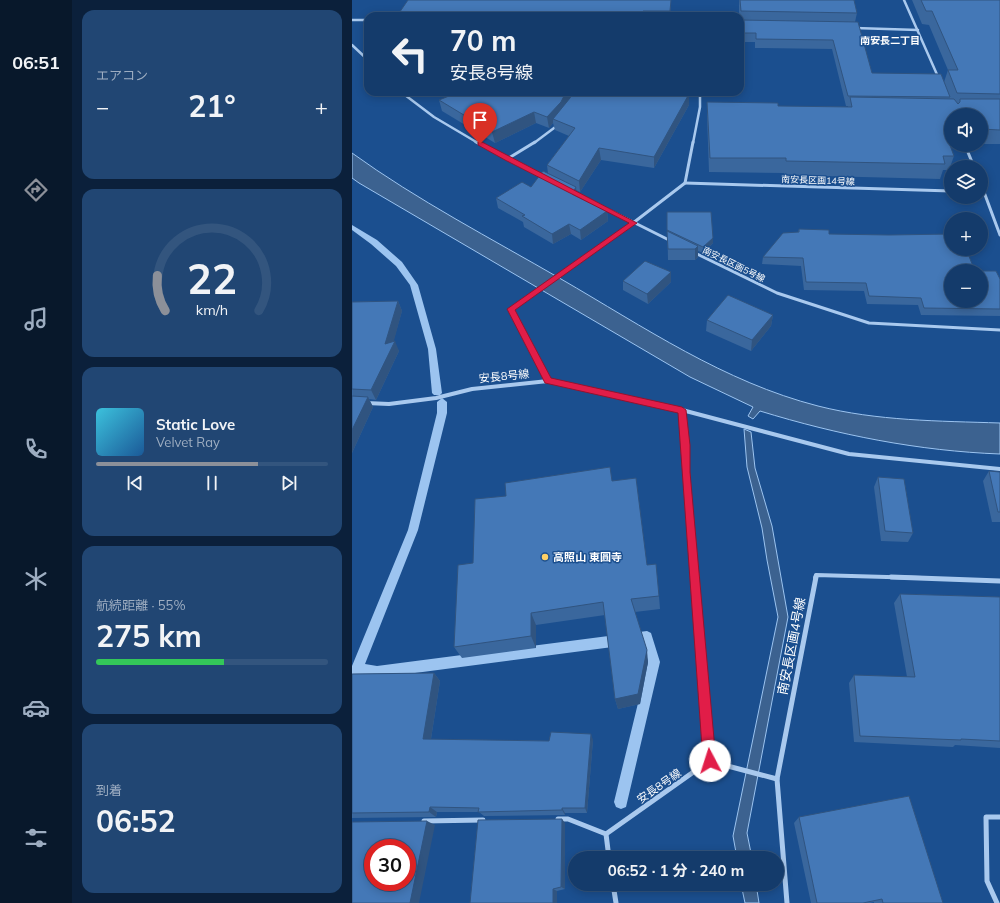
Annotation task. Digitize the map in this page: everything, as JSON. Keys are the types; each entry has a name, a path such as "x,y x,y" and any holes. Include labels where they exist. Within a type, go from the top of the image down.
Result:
{"street":[{"path":"904,0 941,83"},
{"path":"352,20 364,20"},
{"path":"848,28 918,30"},
{"path":"352,45 364,56"},
{"path":"406,96 439,120 507,159 549,180"},
{"path":"548,381 511,309 633,223 685,183 700,107 700,96"},
{"path":"700,107 708,107"},
{"path":"507,159 541,139 560,122"},
{"name":"南安長区画14号線","path":"685,183 944,191"},
{"path":"570,191 674,243"},
{"path":"988,204 1000,235"},
{"name":"南安長区画5号線","path":"688,250 777,293 869,323 1000,330"},
{"name":"安長8号線","path":"363,403 389,404 436,398 472,389 548,381 749,426 849,454 1000,469"},
{"path":"682,410 686,445 686,472 710,761 777,779"},
{"name":"南安長区画4号線","path":"787,903 777,779 816,575 1000,581"},
{"name":"安長8号線","path":"606,834 710,761"},
{"path":"998,903 988,881 986,817 1000,817"},
{"path":"553,819 568,819 606,834 609,851"},
{"path":"414,821 491,820"},
{"path":"614,891 616,903"}],"water":[{"path":"352,153 402,187 455,219 685,352 717,368 783,396 840,411 863,415 908,419 1000,423 1000,454 939,449 879,440 789,420 760,411 753,419 748,416 753,407 690,377 359,183 352,178"},
{"path":"744,429 751,432 755,468 772,526 788,617 747,833 751,851 736,851 733,836 778,617 762,528 747,467"},
{"path":"742,891 757,891 759,903 745,903"}],"building":[{"path":"408,0 671,0 670,11 400,12"},
{"path":"740,0 854,0 857,13 741,11"},
{"path":"921,0 1000,0 1000,94 957,93 948,70 958,70 932,11 926,11"},
{"path":"744,20 858,22 872,73 941,74 950,97 848,96 833,40 756,39 756,33 744,33"},
{"path":"449,96 564,96 561,102 547,117 534,112 492,132 439,100"},
{"path":"571,96 688,96 654,157 599,148 579,181 547,165 575,128 553,119"},
{"path":"850,97 954,99 958,104 960,99 1000,99 1000,130 988,129 988,108 944,108 944,152 953,152 954,156 943,156 944,164 786,161 786,158 710,158 707,102 778,103 778,106 852,107"},
{"path":"543,171 576,187 572,194 607,211 580,230 569,224 552,234 522,216 525,215 496,198 522,182 531,187"},
{"path":"667,212 711,212 713,238 703,247 667,230"},
{"path":"799,229 829,230 829,234 944,234 944,256 969,256 972,264 944,264 944,308 988,308 988,271 996,271 1000,279 1000,309 924,308 921,298 869,296 866,283 806,282 803,258 763,257 783,233 799,232"},
{"path":"667,231 698,246 695,249 668,249"},
{"path":"645,261 671,272 647,294 623,281"},
{"path":"728,295 773,315 752,340 707,320"},
{"path":"398,301 385,344 395,341 371,390 352,389 352,302"},
{"path":"352,396 368,397 352,430"},
{"path":"610,467 612,481 636,478 647,565 656,564 659,596 631,599 647,650 638,694 615,699 603,602 531,613 531,636 454,647 458,565 473,563 475,499 506,496 505,483"},
{"path":"989,471 1000,472 1000,512 998,512"},
{"path":"878,477 904,479 913,533 885,531"},
{"path":"900,594 1000,597 1000,741 860,736 854,675 915,677"},
{"path":"434,673 423,739 549,741 551,732 591,734 585,808 478,812 479,808 430,807 429,812 352,813 352,674"},
{"path":"909,796 943,903 883,903 882,899 863,903 817,903 799,817"},
{"path":"562,819 561,887 553,889 553,903 470,903 478,820"},
{"path":"427,821 416,874 416,839 364,839 364,891 412,891 410,903 352,903 352,822"}],"waterway":[{"path":"352,227 374,242 399,264 414,285 432,349 437,393"},
{"path":"352,681 413,530 442,413 442,402"},
{"path":"357,669 377,672 647,637 654,662 621,802"}],"place":[{"name":"高照山 東圓寺","path":"545,557"}],"district":[{"name":"南安長二丁目","path":"890,40"}],"route":[{"path":"480,144 633,223 511,309 548,381 619,395 682,410 686,445 686,472 710,761"}]}
